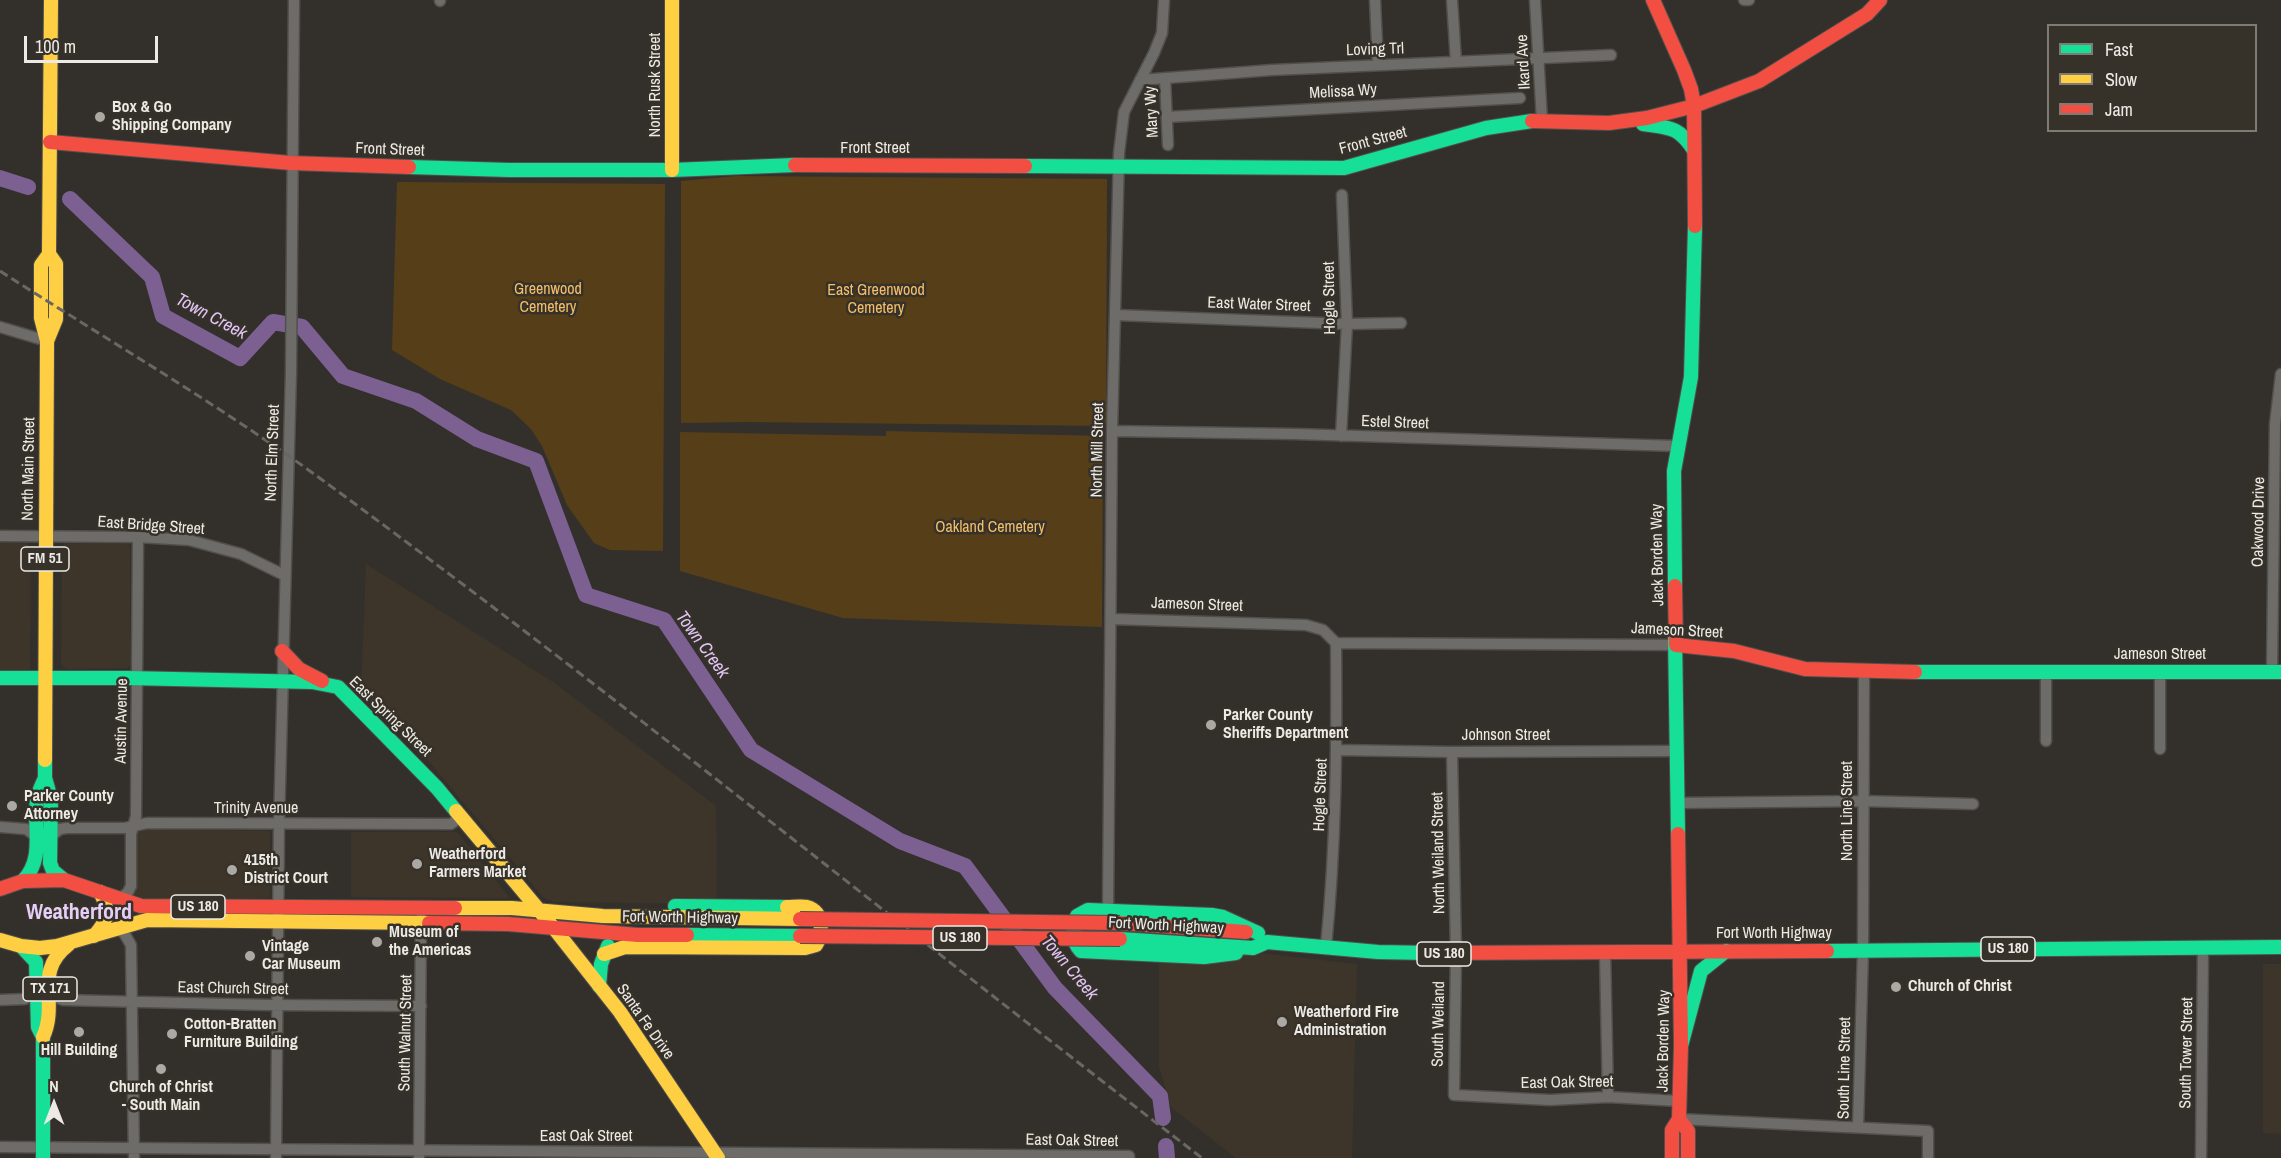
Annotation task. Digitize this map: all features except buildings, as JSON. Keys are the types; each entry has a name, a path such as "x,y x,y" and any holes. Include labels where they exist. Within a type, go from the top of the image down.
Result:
{"main road":[{"name":"North Main Street","path":"23,881 31,875 36,862 44,836 51,798 45,777 45,536 47,341 56,318 56,264 49,254 51,0"},
{"name":"North Rusk Street","path":"672,0 672,170"},
{"name":"Jack Borden Way","path":"1653,0 1684,70 1694,106 1696,204 1691,377 1677,446 1673,495 1681,1046 1679,1119 1672,1130 1672,1158"},
{"name":"Front Street","path":"50,142 291,163 509,170 672,170 789,165 1344,168 1486,128 1542,121 1610,123 1694,106 1759,81 1867,14 1880,0"},
{"path":"1631,120 1645,125 1674,127 1684,135 1695,151"},
{"name":"Jameson Street","path":"1676,645 1734,651 1805,669 1863,672 2276,672"},
{"path":"282,651 299,669 324,683"},
{"name":"East Spring Street","path":"0,678 324,683 338,687 437,788 539,910"},
{"name":"North Main Street","path":"44,836 53,871 64,879"},
{"name":"US 180","path":"0,889 23,881 64,879 119,900"},
{"path":"93,936 103,927 107,915 107,906 100,892"},
{"name":"Fort Worth Highway","path":"119,900 141,906 278,914 421,915 512,908 603,916 1120,923 1395,953 2281,947"},
{"path":"603,916 640,906 797,907 814,909 820,919 818,943 813,946 625,947 604,954"},
{"name":"Santa Fe Drive","path":"539,910 620,1012 716,1155"},
{"path":"1253,948 1222,957 1199,958 1156,953 1089,952 1076,947 1074,941 1077,916 1088,910 1212,915 1223,917 1263,938"},
{"name":"Fort Worth Highway","path":"93,936 147,920 278,914"},
{"name":"Fort Worth Highway","path":"421,915 638,935 1120,939 1253,948 1263,938"},
{"path":"599,986 604,954 612,944 638,935"},
{"name":"US 180","path":"0,940 22,947 44,948 68,945 93,936"},
{"name":"TX 171","path":"43,1153 43,1037 38,1027 43,989 53,961 68,945"},
{"name":"TX 171","path":"22,947 36,962 43,989"},
{"path":"1681,1046 1701,971 1726,951"},
{"name":"Jack Borden Way","path":"1679,1119 1688,1131 1688,1158"}],"street":[{"name":"North Elm Street","path":"276,1154 281,682 291,346 294,0"},
{"name":"North Mill Street","path":"1108,910 1112,431 1119,166 1124,112 1162,33 1164,0"},
{"path":"1375,0 1378,65"},
{"path":"1452,0 1456,62"},
{"name":"Ikard Ave","path":"1535,0 1542,121"},
{"path":"1744,0 1749,0"},
{"name":"Loving Trl","path":"1140,80 1378,65 1611,55"},
{"name":"Mary Wy","path":"1165,78 1168,145"},
{"name":"Melissa Wy","path":"1167,117 1520,98"},
{"name":"Hogle Street","path":"1341,436 1347,324 1342,195"},
{"name":"East Water Street","path":"1116,315 1347,324 1401,323"},
{"path":"0,327 47,341"},
{"name":"Oakwood Drive","path":"2276,672 2275,424 2281,374"},
{"name":"Estel Street","path":"1112,431 1677,446"},
{"name":"East Bridge Street","path":"0,536 138,537 189,540 241,554 284,575"},
{"name":"Austin Avenue","path":"119,900 131,886 133,826 136,816 138,537"},
{"name":"Jameson Street","path":"1111,619 1306,625 1323,630 1336,643 1676,645"},
{"name":"Hogle Street","path":"1326,947 1333,876 1337,750 1336,643"},
{"path":"2046,671 2046,741"},
{"name":"North Line Street","path":"1863,672 1863,950"},
{"path":"2160,672 2160,749"},
{"name":"Johnson Street","path":"1337,750 1676,751"},
{"name":"North Weiland Street","path":"1452,752 1456,954"},
{"path":"1677,803 1863,801 1973,804"},
{"name":"Trinity Avenue","path":"44,836 67,828 125,828 147,823 451,824 462,816"},
{"path":"0,827 26,829 44,836"},
{"name":"South Walnut Street","path":"419,1154 421,915"},
{"path":"116,928 124,933 131,945 134,1153"},
{"name":"South Tower Street","path":"2201,1158 2203,948"},
{"name":"South Line Street","path":"1863,950 1858,1127 1928,1131 1928,1158"},
{"path":"1605,952 1608,1096"},
{"name":"South Weiland","path":"1454,1095 1456,954"},
{"path":"0,1000 25,999 43,989"},
{"name":"East Church Street","path":"43,989 63,1000 421,1006"},
{"name":"East Oak Street","path":"1454,1095 1550,1100 1608,1096 1679,1101"},
{"path":"1679,1119 1858,1127"},
{"name":"East Oak Street","path":"0,1147 43,1153 1129,1157"}],"shaded area":[{"path":"0,543 27,543 31,548 30,668 28,672 0,673"},
{"path":"65,543 128,544 130,546 130,665 127,668 66,669 61,663 62,550"},
{"path":"366,564 553,682 716,806 717,904 554,902 543,897 401,730 361,694"},
{"path":"139,829 270,831 269,898 130,898 136,890 135,833"},
{"name":"Weatherford Farmers Market","path":"351,832 457,832 510,898 351,897"},
{"path":"1252,952 1357,964 1352,1158 1236,1158 1171,1107 1159,1066 1159,958"},
{"path":"2263,964 2281,964 2281,1134 2263,1133"}],"green space":[{"name":"East Greenwood Cemetery","path":"736,176 1107,179 1106,426 681,423 681,181"},
{"name":"Greenwood Cemetery","path":"397,182 665,184 663,551 610,550 594,543 567,505 542,446 531,429 511,410 440,379 392,350"},
{"name":"Oakland Cemetery","path":"886,431 1103,436 1102,627 843,618 680,571 680,432 886,436"}],"waterway":[{"name":"Town Creek","path":"0,178 28,187"},
{"name":"Town Creek","path":"70,199 152,277 163,316 240,358 273,322 302,327 343,376 416,401 477,439 536,461 586,595 664,620 751,750 900,841 965,866 1055,988 1160,1096 1163,1118"},
{"name":"Town Creek","path":"1166,1146 1167,1158"}],"railway":[{"path":"0,271 202,398 321,479 544,646 1202,1158"}],"traffic: fast":[{"path":"1025,166 1344,168 1486,128 1532,121"},
{"path":"1643,124 1660,126 1678,132 1694,150"},
{"path":"409,167 509,170 672,170 795,165"},
{"path":"1675,586 1674,471 1691,377 1695,226"},
{"path":"1675,635 1678,834"},
{"path":"1915,672 2281,672"},
{"path":"0,678 312,682 338,687 437,788 456,811"},
{"path":"45,760 45,778 51,799 50,863 53,871 64,880"},
{"path":"23,881 34,863 37,843 37,800 45,778"},
{"path":"675,906 787,907"},
{"path":"1236,953 1204,957 1081,951 1074,939 1075,926 1077,916 1088,910 1212,915 1223,917 1258,933"},
{"path":"687,935 800,936"},
{"path":"1120,939 1253,948 1267,942 1378,952 1430,953"},
{"path":"599,986 601,964 608,946"},
{"path":"22,947 36,962 38,1027 43,1037 43,1158"},
{"path":"1827,951 2281,947"},
{"path":"1681,1046 1701,971 1726,951"}],"traffic: slow":[{"path":"47,341 56,319 56,264 49,254 51,0"},
{"path":"672,0 672,170"},
{"path":"45,760 47,341 41,318 41,265 49,254"},
{"path":"456,811 553,927 620,1012 718,1158"},
{"path":"94,936 106,915 105,904 100,892"},
{"path":"604,954 625,947 805,948 816,945 821,929 817,913 807,907 787,907"},
{"path":"455,908 512,908 603,916 800,919"},
{"path":"0,940 21,946 40,948 57,946 147,920 429,923"},
{"path":"43,1037 49,1012 49,977 58,955 68,945"}],"traffic: jam":[{"path":"1653,0 1691,89 1694,106 1695,226"},
{"path":"1532,121 1609,123 1647,118 1694,106 1759,81 1867,14 1880,0"},
{"path":"50,142 291,163 409,167"},
{"path":"795,165 1025,166"},
{"path":"1675,586 1676,645 1734,651 1805,669 1915,672"},
{"path":"282,651 299,669 322,681"},
{"path":"1672,1158 1672,1130 1679,1119 1681,1046 1678,834"},
{"path":"0,889 23,881 64,880 141,906 455,908"},
{"path":"800,919 1120,923"},
{"path":"429,923 508,924 638,935 687,935"},
{"path":"1120,923 1246,932"},
{"path":"800,936 1120,939"},
{"path":"1430,953 1827,951"},
{"path":"1679,1119 1688,1131 1688,1158"}],"place":[{"name":"Box & Go Shipping Company","path":"100,117"},
{"name":"Parker County Sheriffs Department","path":"1211,725"},
{"name":"Parker County Attorney","path":"12,806"},
{"name":"Weatherford Farmers Market","path":"417,864"},
{"name":"415th District Court","path":"232,870"},
{"name":"Museum of the Americas","path":"377,942"},
{"name":"Vintage Car Museum","path":"250,956"},
{"name":"Church of Christ","path":"1896,987"},
{"name":"Weatherford Fire Administration","path":"1282,1022"},
{"name":"Hill Building","path":"79,1032"},
{"name":"Cotton-Bratten Furniture Building","path":"172,1034"},
{"name":"Church of Christ - South Main","path":"161,1069"}],"district":[{"name":"Weatherford","path":"79,913"}]}
